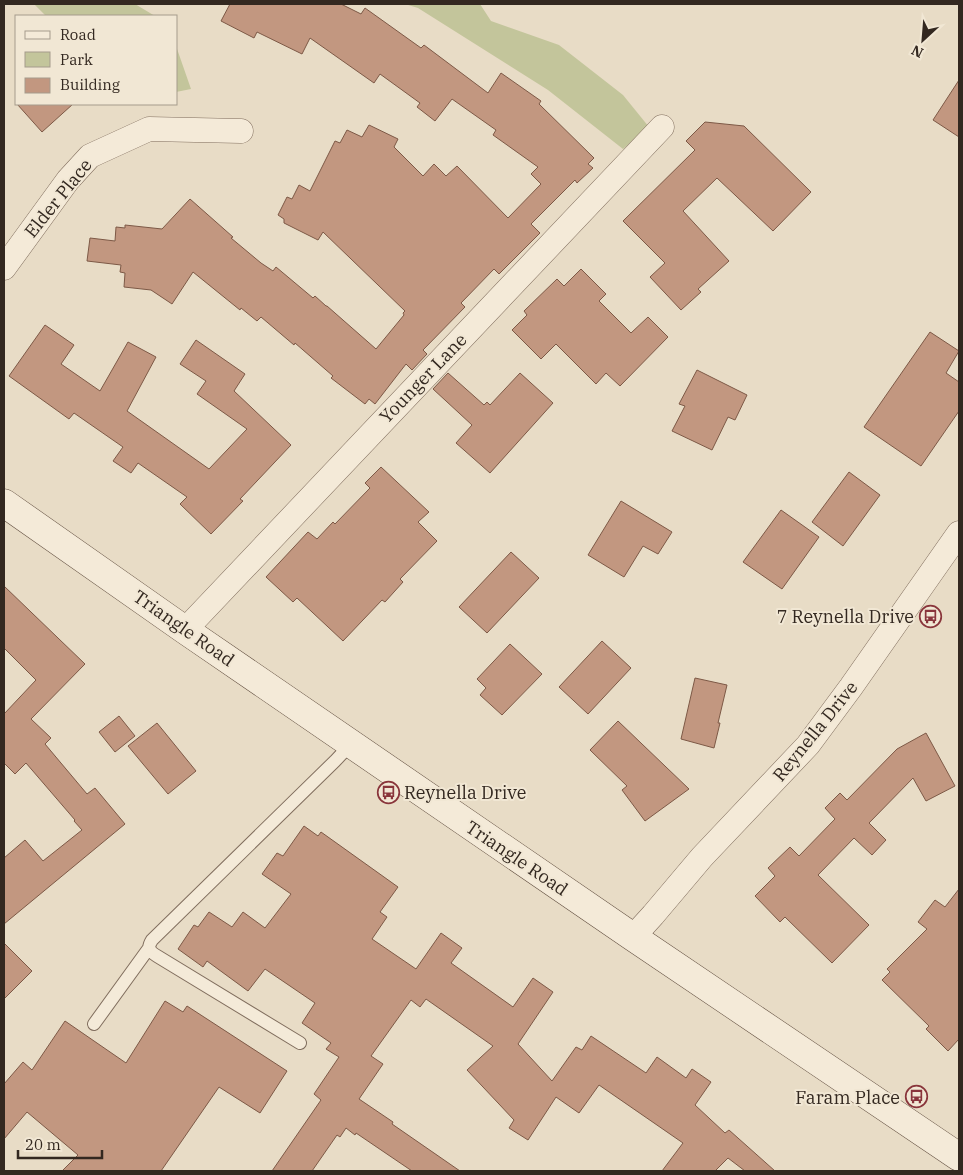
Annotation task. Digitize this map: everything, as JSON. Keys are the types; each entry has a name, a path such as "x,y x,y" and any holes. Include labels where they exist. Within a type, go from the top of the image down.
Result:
{"main road":[{"name":"Triangle Road","path":"4,503 351,744 959,1158"}],"street":[{"name":"Younger Lane","path":"185,630 662,127"},
{"name":"Elder Place","path":"4,268 68,180 90,156 149,129 241,132"},
{"name":"Reynella Drive","path":"633,937 702,857 808,745 959,533"}],"lane":[{"path":"94,1024 149,948 152,940 351,744"},
{"path":"149,948 152,953 300,1043"}],"green space":[{"path":"34,4 135,4 153,15 45,15"},
{"path":"405,4 480,4 491,21 559,45 623,95 649,127 623,149 548,90 418,8"},
{"path":"178,52 191,89 178,92"}],"building":[{"path":"230,4 341,4 361,14 365,8 421,48 424,45 488,93 501,73 541,101 539,104 594,158 588,164 593,168 577,183 575,180 531,224 540,233 499,274 494,269 461,303 465,307 423,350 427,354 412,370 406,364 375,404 369,399 365,404 331,378 333,376 295,343 294,345 261,317 257,321 241,308 240,310 193,272 172,304 151,290 124,287 125,273 120,272 121,265 87,261 90,238 115,241 116,227 125,228 125,225 162,229 190,199 233,237 231,238 261,263 273,271 276,267 313,298 315,296 376,349 404,315 405,311 323,232 318,240 284,223 284,219 278,215 287,197 292,199 299,185 310,191 335,141 340,143 347,130 362,137 369,125 398,139 394,147 423,176 434,164 446,176 457,166 508,218 541,184 531,174 538,167 493,135 496,130 452,99 435,121 417,107 420,103 380,74 374,83 310,38 302,54 257,32 254,38 221,21"},
{"path":"959,80 959,137 933,120"},
{"path":"18,105 72,105 42,132"},
{"path":"705,122 744,126 811,192 773,231 717,178 683,211 729,261 698,289 701,292 681,310 650,277 665,263 623,221 695,150 686,141"},
{"path":"581,269 606,294 599,301 631,333 648,317 668,337 620,386 606,373 596,384 556,344 541,359 512,330 527,315 524,311 557,279 564,286"},
{"path":"45,325 74,345 61,364 100,391 128,342 156,357 127,411 209,469 247,429 197,394 206,381 180,364 196,340 245,374 234,391 291,445 240,499 243,501 211,534 180,504 187,497 138,463 131,473 113,461 123,447 74,413 69,419 9,376"},
{"path":"930,332 959,351 946,373 959,382 959,411 921,466 864,427"},
{"path":"697,370 747,395 735,420 728,417 712,450 672,431 685,406 679,404"},
{"path":"448,373 484,405 487,402 490,405 520,373 553,403 490,473 456,443 472,425 433,389"},
{"path":"381,467 429,512 418,522 437,541 400,579 403,582 385,602 382,600 343,641 297,598 293,602 266,577 308,532 317,539 333,522 335,524 370,488 365,483"},
{"path":"849,472 880,495 843,546 812,522"},
{"path":"621,501 672,532 658,554 643,546 624,577 588,555"},
{"path":"781,510 819,537 782,589 743,562"},
{"path":"511,552 539,578 487,633 459,607"},
{"path":"4,586 85,664 31,719 51,738 45,744 87,794 95,788 125,824 4,924 4,858 25,840 43,861 82,830 26,763 15,774 4,763 4,714 36,680 4,648"},
{"path":"602,641 631,668 588,714 559,687"},
{"path":"510,644 542,674 502,715 480,695 486,688 477,679"},
{"path":"695,678 727,685 714,748 681,739"},
{"path":"119,716 135,736 115,752 99,732"},
{"path":"618,721 689,789 645,821 622,790 627,786 590,750"},
{"path":"157,723 196,771 168,794 128,746"},
{"path":"926,733 955,786 926,801 913,778 869,823 886,840 872,855 854,838 818,875 869,925 832,963 785,917 780,922 755,896 775,876 768,868 790,847 799,856 835,819 825,808 840,793 847,800 897,749"},
{"path":"304,826 318,836 321,832 398,887 380,912 387,917 372,939 416,969 441,933 462,948 451,963 513,1007 533,978 553,992 518,1044 552,1081 576,1047 582,1050 591,1036 646,1073 657,1057 686,1078 692,1069 711,1082 695,1105 725,1133 729,1130 775,1171 745,1171 728,1158 715,1171 662,1171 683,1143 599,1085 579,1113 556,1097 528,1140 509,1128 514,1120 467,1070 493,1046 426,999 420,1007 411,1000 371,1056 383,1064 359,1099 460,1171 412,1171 346,1128 340,1137 337,1135 312,1171 272,1171 321,1100 314,1094 339,1057 326,1049 331,1043 302,1023 315,1003 265,969 248,991 207,961 203,967 178,949 194,925 198,927 209,912 232,927 243,912 265,928 291,894 262,874 277,853 283,856"},
{"path":"959,889 959,1039 948,1051 926,1029 929,1026 882,980 890,972 887,969 927,929 918,922 935,900 945,907"},
{"path":"4,943 32,971 4,999"},
{"path":"165,1001 183,1012 187,1006 287,1071 260,1113 219,1087 161,1171 62,1171 78,1155 27,1112 4,1139 4,1084 23,1062 32,1070 65,1021 126,1063"}],"place":[{"name":"7 Reynella Drive","path":"930,616"},
{"name":"Reynella Drive","path":"388,792"},
{"name":"Faram Place","path":"916,1097"}]}
